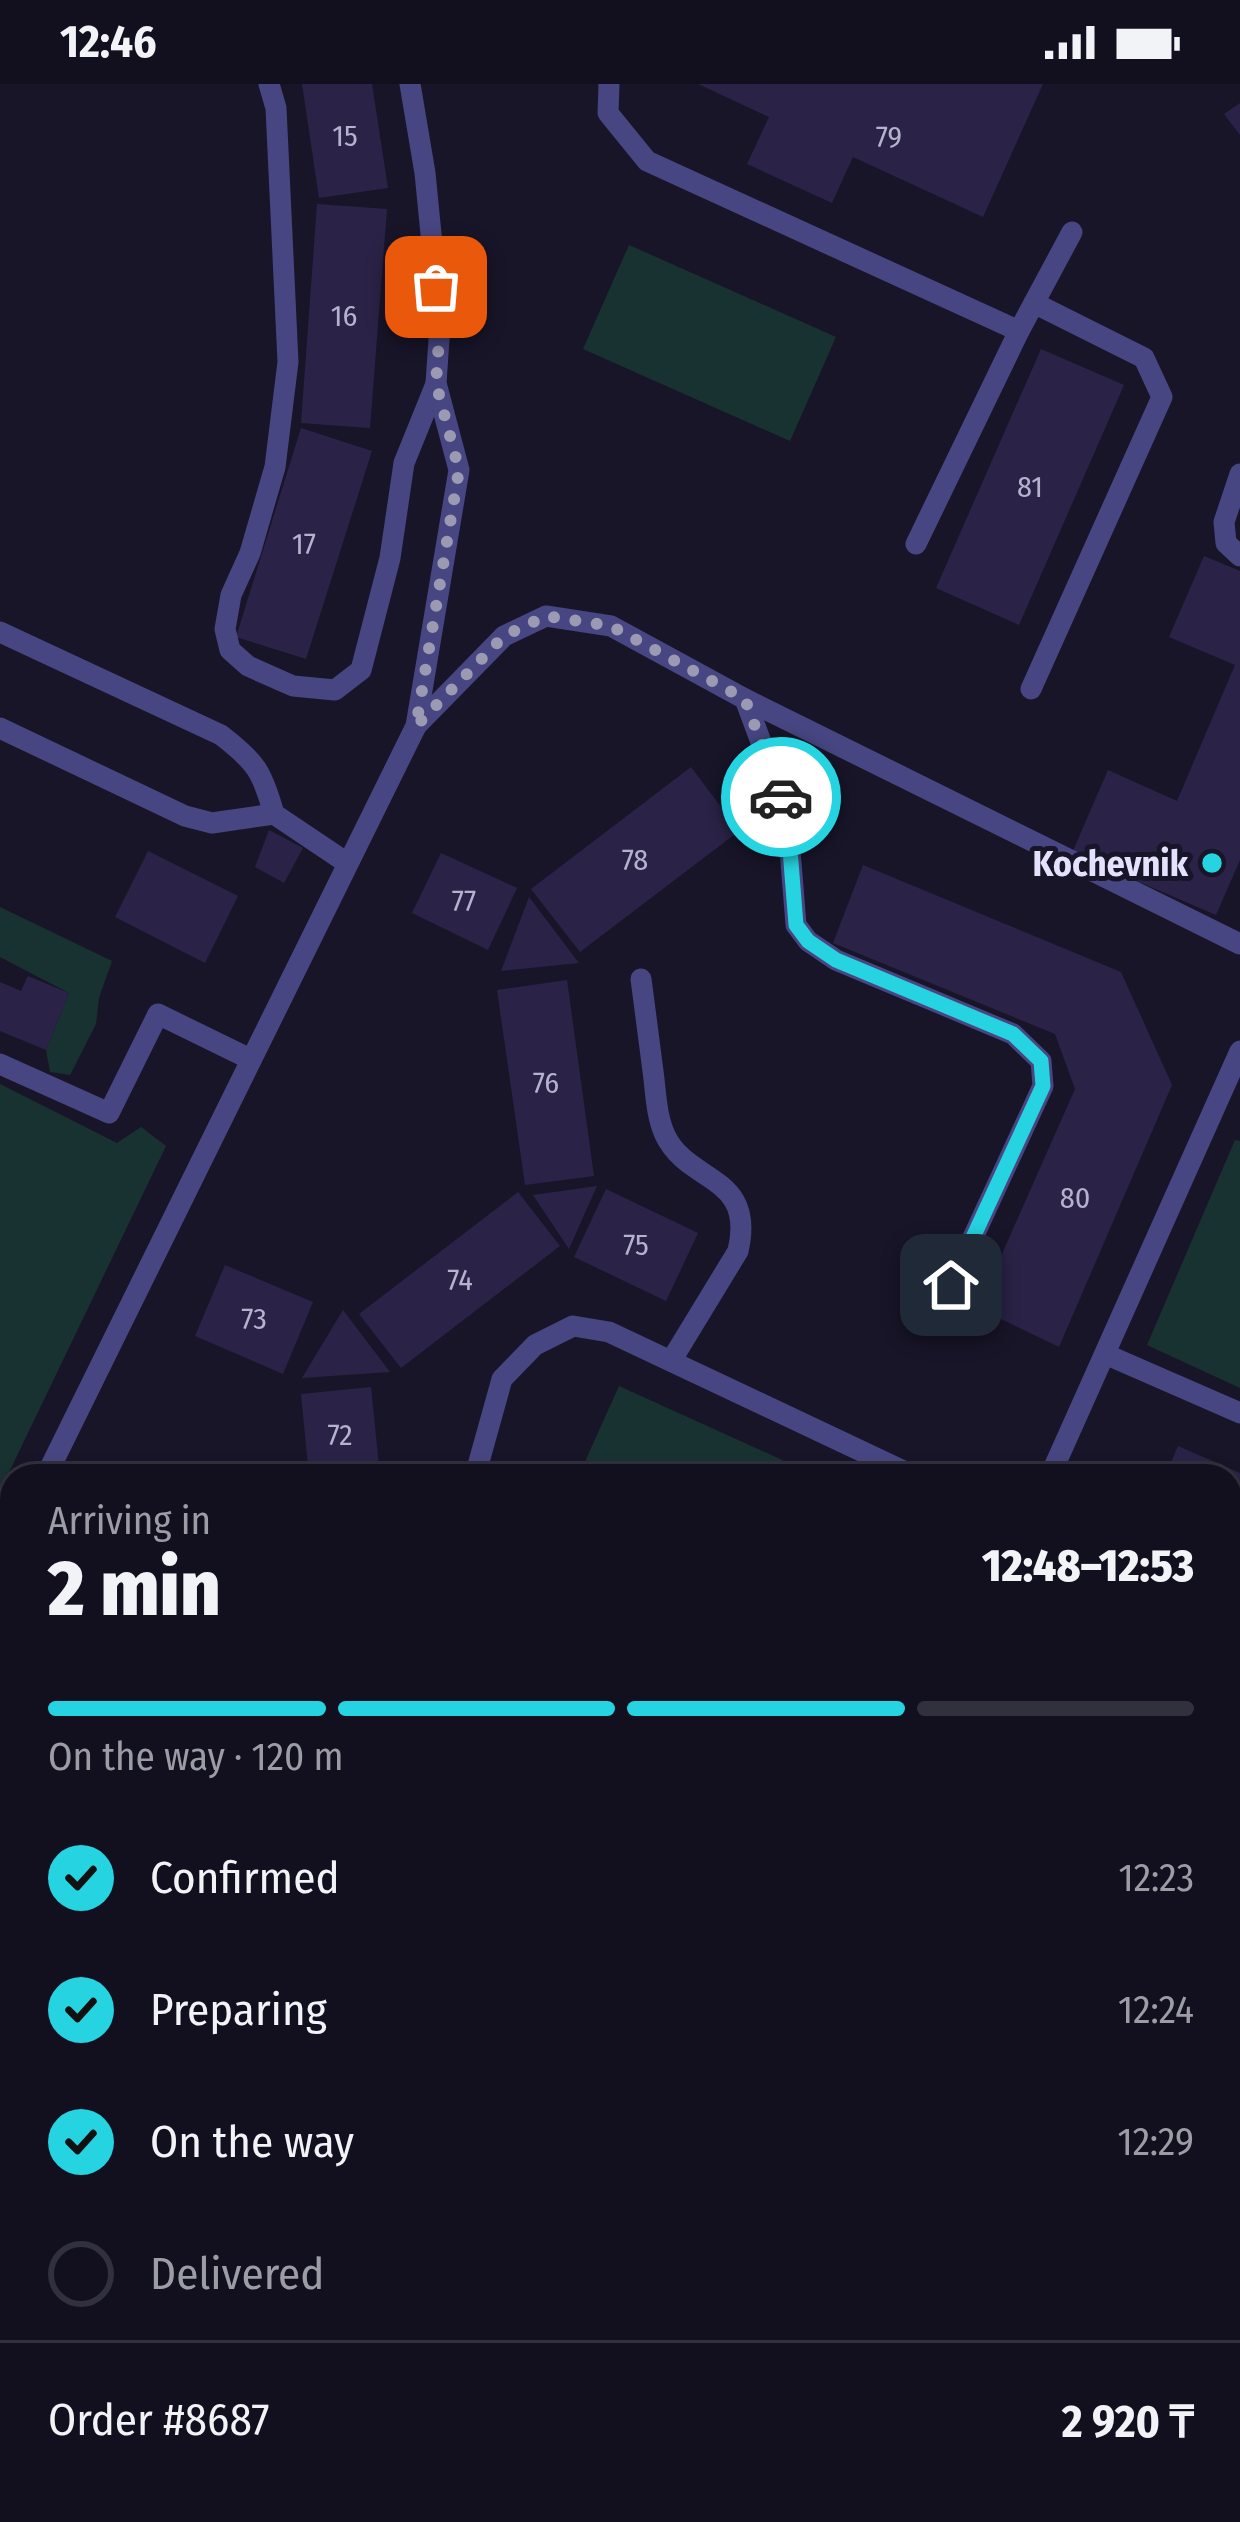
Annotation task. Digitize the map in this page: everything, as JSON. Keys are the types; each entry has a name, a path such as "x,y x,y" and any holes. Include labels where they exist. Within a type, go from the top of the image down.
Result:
{"lane":[{"path":"268,84 276,108 288,362 275,467 250,553 231,596 225,629 230,650 248,666 293,686 335,690 361,670 391,558 404,463 436,383 440,325 425,172 410,84"},
{"path":"609,84 608,113 647,161 1019,331"},
{"path":"916,544 1072,232"},
{"path":"1031,689 1162,397 1144,358 1034,303"},
{"path":"52,1464 416,726 459,470 436,383"},
{"path":"1240,474 1224,522 1226,543 1240,556"},
{"path":"416,726 504,636 546,616 611,626 745,699 1240,944"},
{"path":"0,632 221,735 247,755 264,778 274,814 347,863"},
{"path":"745,699 787,812 796,925 808,941 836,960 1013,1034 1041,1061 1043,1086 951,1285"},
{"path":"0,728 185,816 212,823 274,814"},
{"path":"641,979 659,1117 667,1140 684,1159 725,1187 740,1213 742,1232 738,1251 671,1361"},
{"path":"0,1064 109,1113 158,1014 250,1059"},
{"path":"1055,1464 1229,1105 1240,1052"},
{"path":"478,1464 502,1379 535,1346 574,1326 609,1332 889,1464"},
{"path":"1105,1354 1240,1413"}],"green space":[{"path":"629,245 836,337 790,441 583,349"},
{"path":"0,907 112,961 96,1024 70,1075 50,1072 46,1050 69,993 0,957"},
{"path":"0,1084 117,1143 141,1127 166,1146 13,1464 0,1464"},
{"path":"1235,1140 1240,1141 1240,1388 1147,1345"},
{"path":"619,1386 791,1464 584,1464"}],"building":[{"path":"302,84 372,84 388,188 319,198"},
{"path":"698,84 1043,84 983,217 853,157 832,203 747,164 769,117"},
{"path":"1240,103 1240,135 1224,114"},
{"path":"317,204 387,209 370,428 301,423"},
{"path":"1041,349 1124,385 1019,625 936,588"},
{"path":"301,428 372,451 306,659 236,637"},
{"path":"1204,556 1240,571 1240,860 1216,915 1072,853 1108,770 1177,801 1235,665 1169,637"},
{"path":"691,767 739,831 580,952 531,889"},
{"path":"269,830 303,848 284,883 255,867"},
{"path":"148,851 238,896 205,963 115,917"},
{"path":"441,853 517,888 488,950 412,913"},
{"path":"863,865 1121,972 1172,1085 1059,1347 978,1308 1075,1089 1055,1034 833,943"},
{"path":"529,897 579,963 501,971"},
{"path":"28,976 69,993 46,1050 0,1031 0,982 21,991"},
{"path":"567,980 594,1176 525,1185 497,990"},
{"path":"597,1186 569,1249 533,1195"},
{"path":"606,1189 698,1233 666,1301 574,1257"},
{"path":"518,1192 560,1246 401,1368 359,1314"},
{"path":"225,1265 313,1302 283,1374 195,1336"},
{"path":"343,1310 390,1372 302,1378"},
{"path":"371,1387 379,1464 308,1464 301,1394"},
{"path":"1178,1446 1219,1464 1170,1464"}],"way so far":[{"path":"436,287 440,325 436,383 459,470 416,726 504,636 546,616 611,626 745,699 781,797"}],"place":[{"name":"Kochevnik","path":"1212,863"}],"route":[{"path":"781,797 787,812 796,925 808,941 836,960 1013,1034 1041,1061 1043,1086 951,1285"}]}
